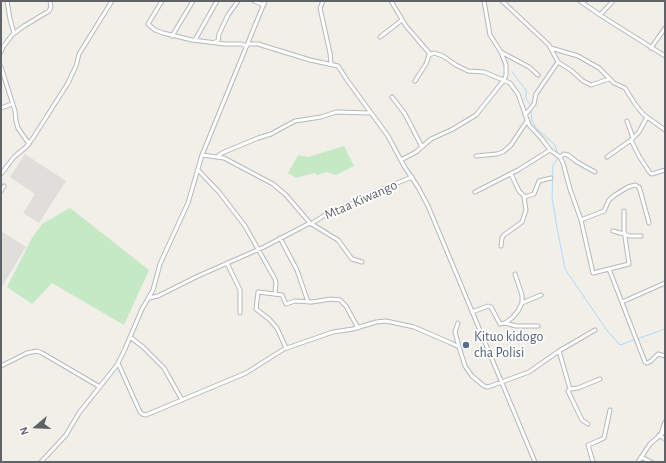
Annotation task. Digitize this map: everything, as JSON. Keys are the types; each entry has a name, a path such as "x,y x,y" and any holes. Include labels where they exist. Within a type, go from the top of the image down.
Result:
{"street":[{"path":"7,1 14,34"},
{"path":"1,52 8,40 14,34 49,11 51,7 50,1"},
{"path":"1,174 14,157 29,144 68,83 76,66 79,54 112,1"},
{"path":"162,1 148,24 172,36 215,42 248,45 258,44 339,67 388,136 428,206 535,462"},
{"path":"172,36 193,1"},
{"path":"195,40 217,1"},
{"path":"215,42 218,41 219,34 228,15 238,1"},
{"path":"41,462 66,435 79,413 118,363 142,309 149,298 156,282 158,270 188,203 202,155 264,3 254,1"},
{"path":"323,1 320,8 331,64"},
{"path":"391,1 402,20 430,54"},
{"path":"401,160 416,152 431,140 459,126 476,114 504,80 506,69 501,52 490,35 484,1"},
{"path":"502,1 551,48 558,62 572,71 583,81 589,84 594,84 609,79"},
{"path":"580,1 650,48 665,56"},
{"path":"600,15 613,1"},
{"path":"380,37 402,20"},
{"path":"650,48 665,28"},
{"path":"551,48 578,56 598,68 609,79 625,88 635,104 647,117 665,130"},
{"path":"501,52 529,67 538,74"},
{"path":"430,54 438,54 468,71 484,72 504,80 510,83 515,89 527,121 550,150 560,156 564,163 568,183 580,220 593,273 629,264 624,234 624,211"},
{"path":"415,81 430,54"},
{"path":"525,115 534,104 536,95 558,62"},
{"path":"1,67 18,128 29,144"},
{"path":"392,97 406,114 422,146"},
{"path":"1,108 12,104"},
{"path":"217,157 222,153 301,120 316,118 336,112 370,112"},
{"path":"607,157 632,139 642,128 647,117"},
{"path":"476,156 497,154 502,152 511,145 527,121"},
{"path":"627,121 632,139 648,172 652,174 665,170"},
{"path":"475,192 511,174 550,150"},
{"path":"560,156 564,154 568,155 577,162 596,172"},
{"path":"202,155 224,158 273,184 286,195 311,224 338,240 352,259 362,262"},
{"path":"198,170 214,186 238,215 275,279 276,293"},
{"path":"501,246 504,235 522,222 526,210 524,197 519,191 511,174"},
{"name":"Mtaa Kiwango","path":"149,298 158,296 311,224 318,218 330,212 412,177"},
{"path":"524,197 529,197 534,194 540,181 551,178"},
{"path":"580,220 604,211 609,200 628,187 635,185 640,190 649,223"},
{"path":"1,191 4,186"},
{"path":"613,231 630,236 641,236"},
{"path":"280,238 296,270 308,302"},
{"path":"227,263 240,290 240,313"},
{"path":"609,269 645,362 650,361 658,354 665,356"},
{"path":"505,323 518,311 522,304 522,296 515,274"},
{"path":"622,302 665,283"},
{"path":"286,348 277,328 269,319 256,309 258,292 276,293 282,295 286,304 295,301 320,302 331,299 342,301 358,328"},
{"path":"522,304 541,295"},
{"path":"472,312 486,306 490,306 500,324 505,323 516,326 538,326"},
{"path":"118,363 142,414 146,415 246,374 286,348 333,332 358,328 376,322 386,320 400,322 424,330 459,347"},
{"path":"458,323 455,332 468,371 480,383 488,387 529,372 559,351 595,330"},
{"path":"130,337 143,347 164,368 182,400"},
{"path":"1,366 36,351 100,387"},
{"path":"559,351 570,389 568,392 582,420 588,424"},
{"path":"570,389 578,388 600,379"},
{"path":"594,462 588,446 604,438 610,410"},
{"path":"660,434 665,422"},
{"path":"638,462 650,444 665,430"},
{"path":"660,434 665,440"},
{"path":"641,457 651,462"}],"shaded area":[{"path":"25,154 66,181 39,223 23,213 35,194 10,177"},
{"path":"1,231 26,247 1,288"}],"green space":[{"path":"344,146 354,166 336,175 327,172 317,175 315,173 296,178 288,173 298,155 308,157"},
{"path":"70,208 149,270 124,325 52,283 32,304 7,287 32,238 42,224"}],"waterway":[{"path":"512,72 526,90 526,99 531,105"},
{"path":"531,110 532,121 537,129 555,145 558,155"},
{"path":"558,158 553,165 552,197 565,269 606,329 620,345 665,329"}],"place":[{"name":"Kituo kidogo cha Polisi","path":"466,345"}]}
